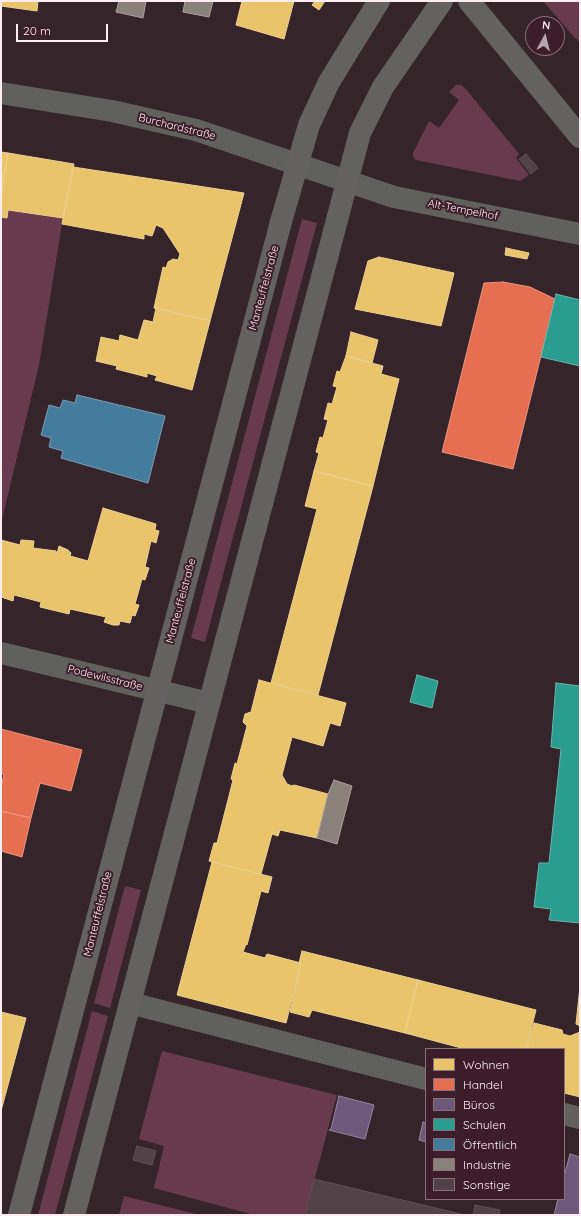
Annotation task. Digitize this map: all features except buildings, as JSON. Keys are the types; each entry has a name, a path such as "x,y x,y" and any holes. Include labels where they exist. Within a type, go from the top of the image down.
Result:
{"main road":[{"name":"Manteuffelstraße","path":"19,1215 157,690 309,125 329,82 380,1"},
{"path":"74,1215 360,133 372,108 397,65 442,1"},
{"path":"469,1 580,137"}],"street":[{"name":"Burchardstraße","path":"1,93 61,102 196,130 347,182"},
{"name":"Alt-Tempelhof","path":"347,182 394,197 580,234"},
{"name":"Podewilsstraße","path":"1,653 157,690 209,704"},
{"path":"130,1003 425,1079"},
{"path":"565,1114 580,1118"}],"shaded area":[{"path":"543,1 580,1 580,43 565,27 565,16 556,16"},
{"path":"456,85 461,85 465,88 519,154 516,158 529,175 520,181 416,160 413,157 413,153 429,121 439,128 459,100 449,92"},
{"path":"8,210 63,218 39,365 1,524 1,217 7,218"},
{"path":"302,219 317,223 205,642 191,638"},
{"path":"125,886 141,890 110,1008 94,1003"},
{"path":"92,1011 108,1016 55,1215 38,1215"},
{"path":"162,1051 337,1095 305,1215 254,1215 154,1188 164,1146 139,1139"},
{"path":"124,1196 200,1215 119,1215"}]}
